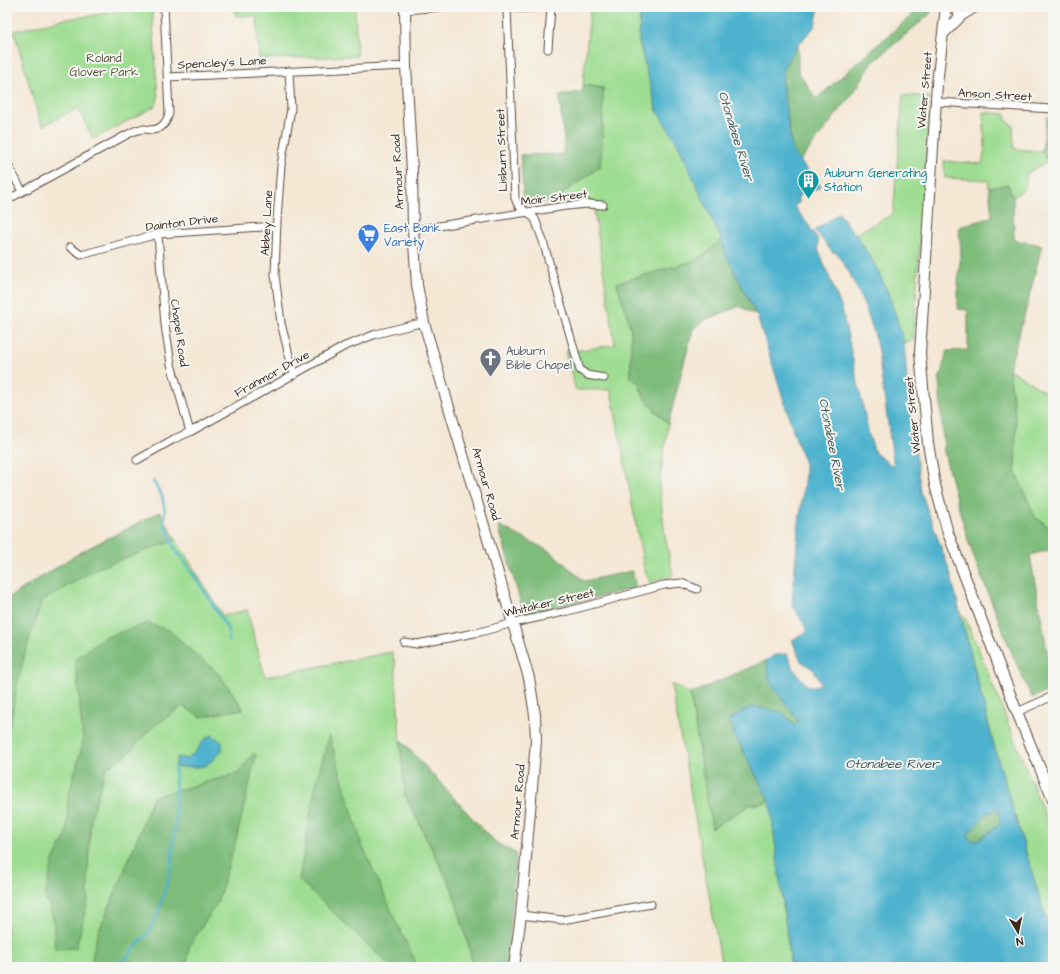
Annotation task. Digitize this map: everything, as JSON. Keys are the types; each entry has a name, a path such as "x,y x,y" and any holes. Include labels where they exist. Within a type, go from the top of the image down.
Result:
{"main road":[{"name":"Water Street","path":"946,7 937,84 920,353 928,443 935,485 948,533 1017,712 1053,800"},
{"path":"953,7 962,15"},
{"path":"943,34 962,15 975,7"},
{"name":"Armour Road","path":"405,9 413,230 418,285 424,323 529,678 535,715 536,741 521,916 514,967"}],"street":[{"path":"164,7 168,77"},
{"path":"405,9 441,7"},
{"path":"506,8 550,7 548,49"},
{"name":"Lisburn Street","path":"506,8 515,198 520,207 535,219 543,241 580,370 587,375 604,378"},
{"name":"Spencley's Lane","path":"7,200 132,132 145,129 157,129 166,123 169,113 168,77 406,66"},
{"name":"Abbey Lane","path":"289,71 291,109 282,165 275,275 281,323 294,376"},
{"name":"Anson Street","path":"936,102 1053,109"},
{"path":"7,163 22,191"},
{"name":"Moir Street","path":"413,230 526,212 588,204 602,205"},
{"name":"Dainton Drive","path":"70,246 81,255 158,234 277,226"},
{"name":"Chapel Road","path":"158,234 165,326 171,364 190,432"},
{"name":"Franmor Drive","path":"137,460 294,376 345,346 376,334 424,323"},
{"name":"Whitaker Street","path":"404,642 417,644 480,632 568,611 664,585 681,583 697,589"},
{"path":"1017,712 1053,696"},
{"path":"521,916 562,920 650,904"}],"green space":[{"name":"Roland Glover Park","path":"121,7 152,7 158,100 154,107 93,139 78,108 43,126 38,115 14,31 60,20 122,11"},
{"path":"235,7 355,7 357,56 259,59 257,16 236,16"},
{"path":"591,7 640,7 639,42 657,111 678,144 721,239 707,253 693,261 617,283 631,329 631,378 638,382 646,401 668,424 659,485 665,536 673,575 650,583 644,568 611,390 576,390 565,352 615,345 594,211 594,201 560,205 563,193 600,167 603,88 583,85"},
{"path":"921,7 931,7 930,14 871,64 855,91 800,161 792,150 782,82 784,66 798,45 798,71 816,99"},
{"path":"583,85 603,88 603,133 600,167 563,193 561,200 524,204 520,155 563,154 564,140 559,95 582,92"},
{"path":"903,95 930,97 913,340 904,343 883,283 871,259 855,234 893,214"},
{"path":"983,112 1006,114 1006,121 1013,125 1014,149 1042,151 1048,161 1027,173 1025,188 1013,198 1008,184 989,188 988,180 945,178 944,161 982,164 985,147"},
{"path":"1047,117 1053,117 1053,167 1042,151"},
{"path":"1008,184 1013,198 1014,240 1042,245 1009,369 1016,423 1015,471 1035,517 1053,530 1053,549 1030,555 1048,656 1053,656 1053,689 1032,698 1013,656 968,540 944,452 939,381 947,351 968,350 968,310 958,309 958,282 961,252 959,227 992,217 989,188"},
{"path":"721,239 725,253 757,316 740,306 705,320 693,329 668,424 646,401 638,382 631,378 631,329 617,283 693,261 707,253"},
{"path":"1009,369 1053,397 1053,530 1035,517 1015,471 1016,423"},
{"path":"160,512 223,616 247,610 265,677 392,652 395,663 405,795 453,891 470,950 473,967 7,967 7,599 81,552"},
{"path":"160,512 176,540 98,568 42,601 27,646 17,686 10,726 7,727 7,599 81,552"},
{"path":"498,525 551,552 584,581 632,571 636,588 524,614"},
{"path":"961,615 964,616 978,648 1053,836 1053,942 994,746"},
{"path":"147,623 171,631 188,648 218,673 244,709 200,717 183,706 151,728 128,754 106,768 91,817 88,900 76,948 55,949 53,917 45,896 53,861 67,833 68,798 83,743 75,660 103,638"},
{"path":"769,659 766,663 798,722 796,726 751,706 731,719 734,734 770,802 750,805 712,828 690,694"},
{"path":"671,684 690,694 712,828 750,805 770,802 791,967 722,967"},
{"path":"329,735 362,845 415,960 415,967 391,967 299,880 315,788"},
{"path":"400,739 484,831 497,843 516,854 507,967 473,967 470,950 453,891 405,795"},
{"path":"254,753 256,756 237,836 218,901 189,947 186,967 90,967 97,935 122,877 153,797 239,773"},
{"path":"999,808 1000,824 977,841 970,841 967,834 987,813"}],"water":[{"name":"Otonabee River","path":"640,7 819,7 815,26 798,45 784,66 782,82 792,150 821,186 815,190 812,186 797,198 800,202 794,206 818,239 818,249 842,309 869,435 875,453 894,467 874,332 863,302 850,274 836,252 833,253 815,230 839,213 873,261 887,290 896,316 904,343 909,403 921,492 950,572 994,746 1053,942 1053,967 791,967 770,802 734,734 730,719 751,706 781,712 796,725 798,722 796,717 770,683 766,663 773,656 787,654 793,668 806,685 815,686 821,684 814,670 801,661 792,640 808,631 792,604 805,464 757,316 725,253 721,239 678,144 657,111 639,42","holes":["999,809 1000,824 977,841 970,840 968,834 987,813"]},
{"path":"212,735 222,742 222,750 216,757 205,766 175,767 177,757 187,759 195,752 205,739"}],"waterway":[{"path":"153,481 162,496 165,511 164,522 174,547 200,584 229,631 229,641"},
{"path":"107,967 116,965 126,958 148,933 158,913 171,870 176,816 175,767"}],"place":[{"name":"Auburn Generating Station","path":"809,200"},
{"name":"East Bank Variety","path":"369,254"},
{"name":"Auburn Bible Chapel","path":"490,378"}]}
